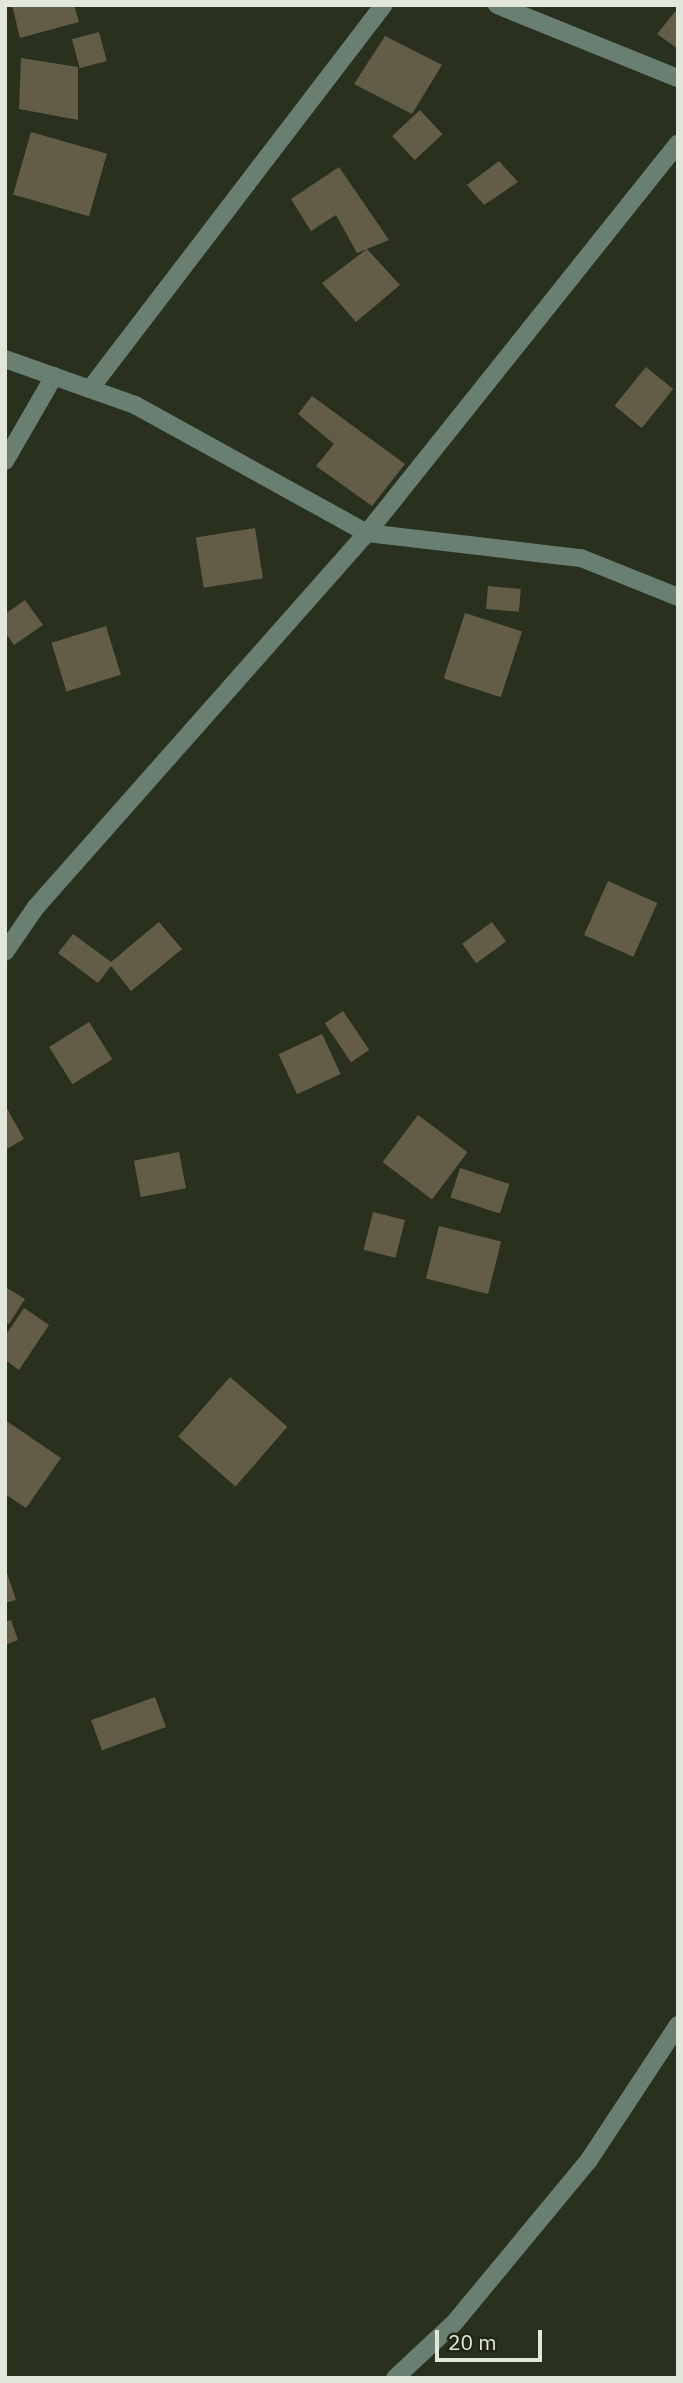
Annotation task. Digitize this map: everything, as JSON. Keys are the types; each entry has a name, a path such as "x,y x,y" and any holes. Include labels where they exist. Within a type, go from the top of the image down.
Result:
{"street":[{"path":"90,389 384,5"},
{"path":"497,5 678,78"},
{"path":"5,952 36,907 368,533 678,144"},
{"path":"5,359 135,405 368,533 581,558 678,597"},
{"path":"5,461 54,376"},
{"path":"395,2378 455,2322 589,2160 678,2025"}],"building":[{"path":"12,5 74,5 79,22 20,38"},
{"path":"678,8 678,49 657,34"},
{"path":"99,32 107,61 80,68 72,39"},
{"path":"385,36 442,65 412,114 354,84"},
{"path":"21,58 78,67 78,120 19,109"},
{"path":"420,110 443,134 415,160 392,136"},
{"path":"31,132 107,154 89,216 13,194"},
{"path":"499,161 518,182 484,205 467,185"},
{"path":"339,167 389,240 357,253 336,215 311,231 291,199"},
{"path":"367,249 400,285 356,322 322,283"},
{"path":"646,367 673,389 642,428 615,406"},
{"path":"312,396 405,464 372,506 316,466 334,444 298,414"},
{"path":"255,528 263,578 204,588 196,537"},
{"path":"488,586 521,589 519,612 486,609"},
{"path":"25,600 43,625 14,645 5,632 5,614"},
{"path":"465,613 522,632 501,697 444,679"},
{"path":"106,626 121,675 66,691 51,643"},
{"path":"608,881 657,903 633,957 584,935"},
{"path":"159,922 182,949 131,991 111,966 98,983 58,953 73,934 111,962"},
{"path":"492,922 506,941 476,963 462,944"},
{"path":"343,1011 369,1050 351,1062 325,1023"},
{"path":"89,1022 112,1059 72,1084 49,1047"},
{"path":"322,1034 341,1074 297,1094 278,1054"},
{"path":"5,1105 24,1139 5,1150"},
{"path":"418,1115 468,1152 432,1199 382,1162"},
{"path":"179,1152 186,1188 141,1197 134,1161"},
{"path":"460,1168 509,1184 500,1214 450,1197"},
{"path":"373,1212 405,1220 396,1258 364,1250"},
{"path":"439,1226 501,1241 488,1294 426,1278"},
{"path":"5,1287 25,1299 9,1324 5,1322"},
{"path":"24,1308 49,1325 19,1370 5,1360 5,1336"},
{"path":"230,1377 287,1427 236,1486 178,1437"},
{"path":"5,1420 61,1458 26,1508 5,1494"},
{"path":"5,1567 16,1600 5,1603"},
{"path":"11,1620 18,1640 5,1645 5,1622"},
{"path":"155,1697 166,1727 102,1750 91,1720"}]}
